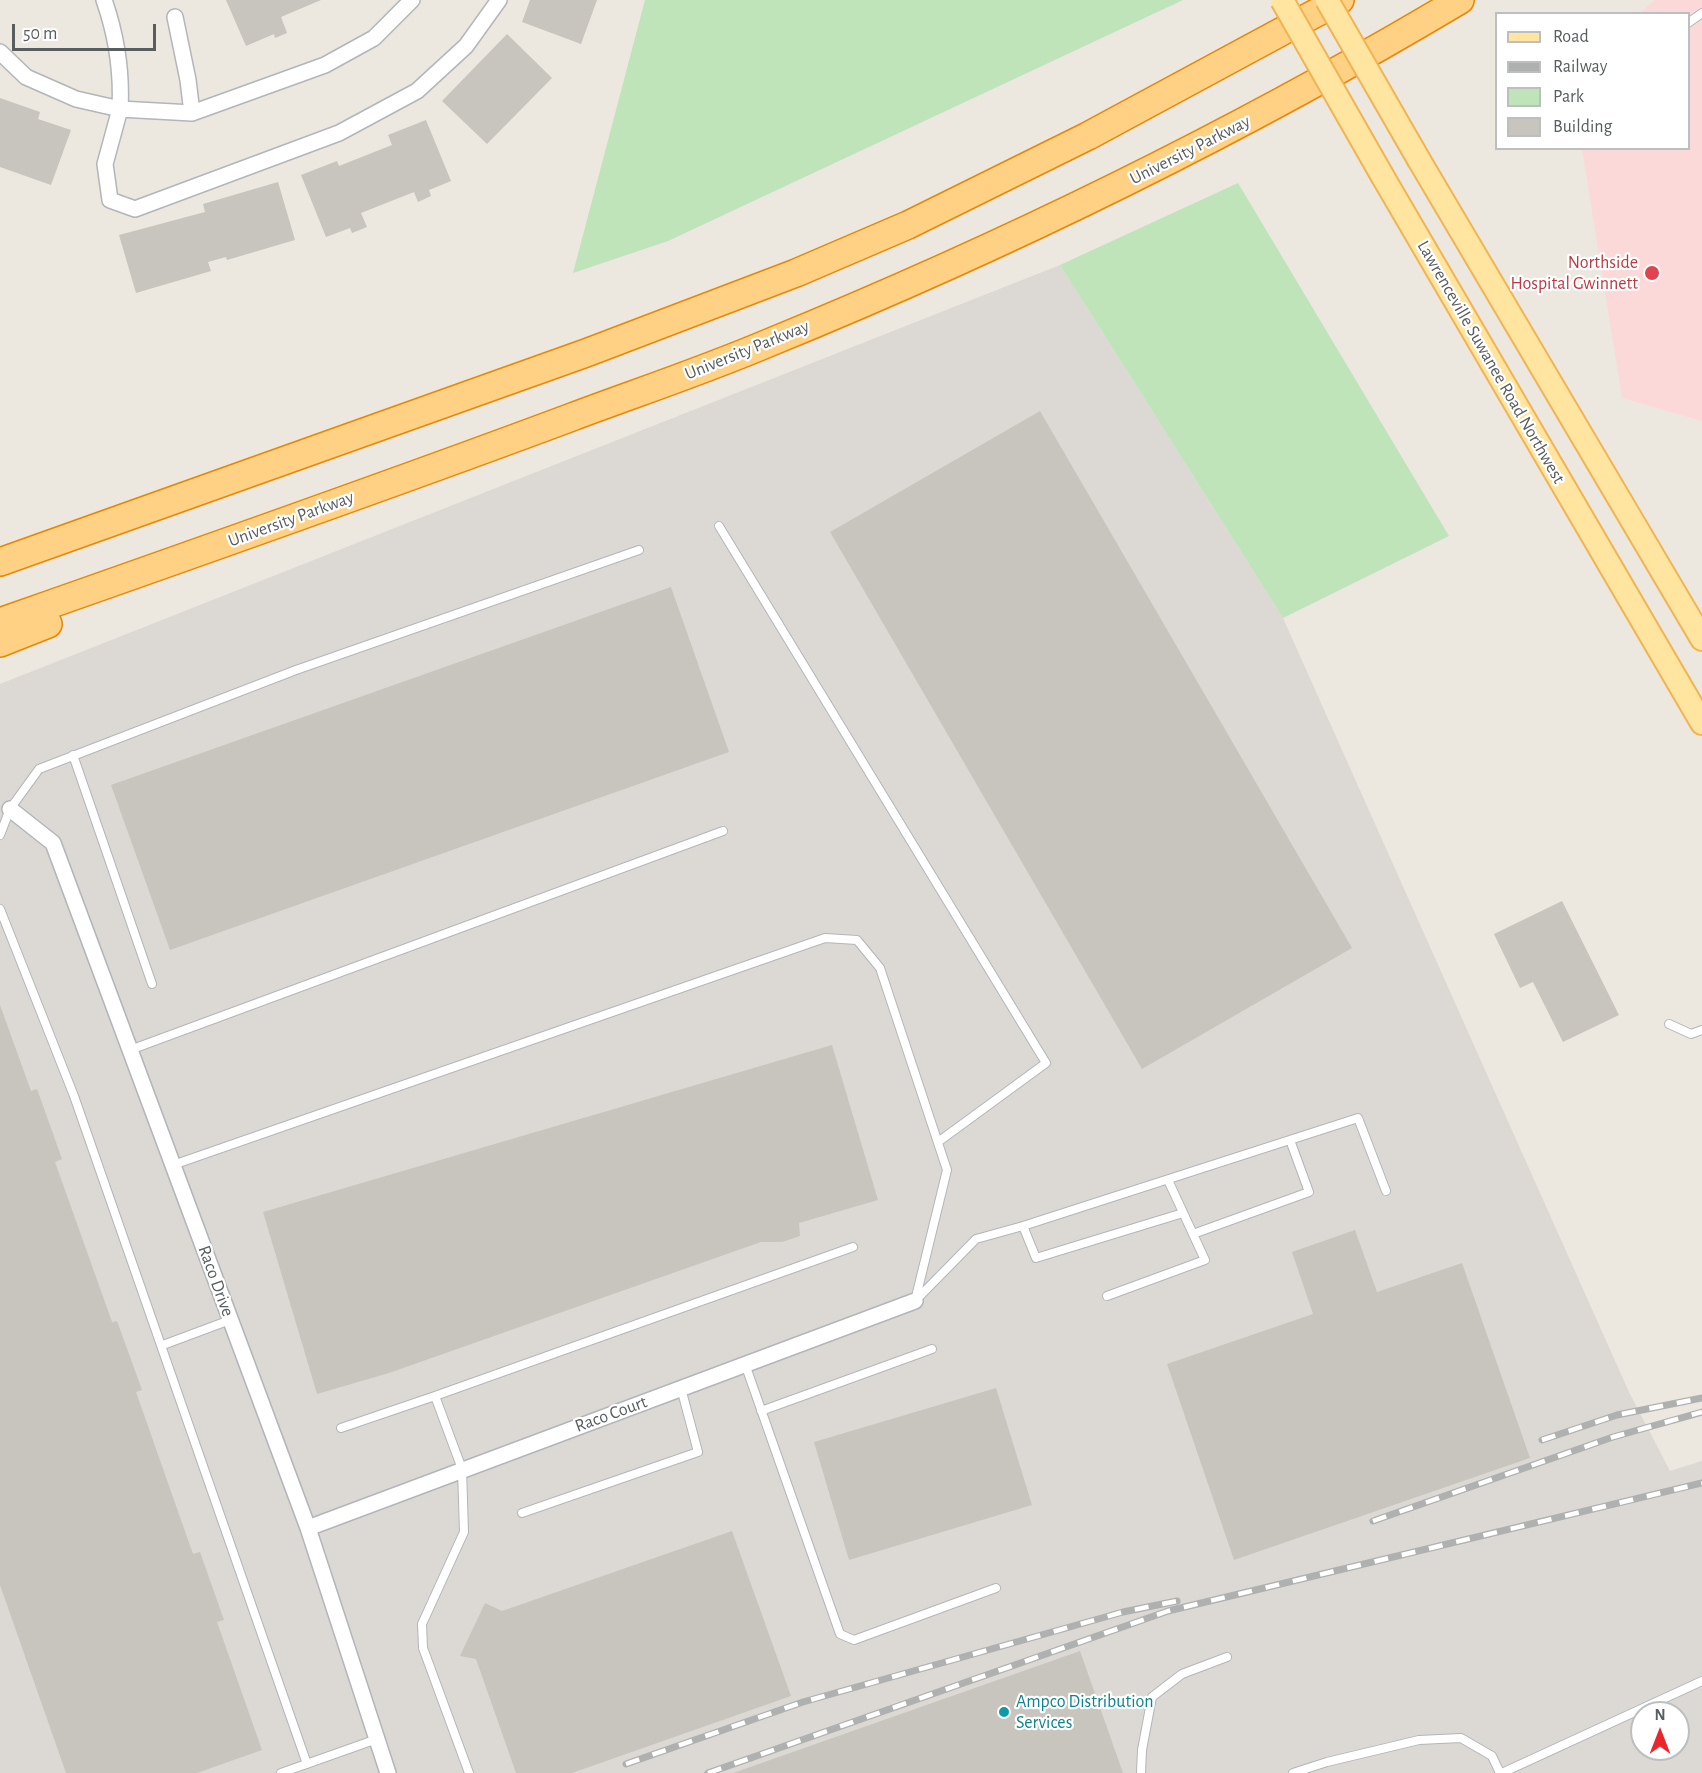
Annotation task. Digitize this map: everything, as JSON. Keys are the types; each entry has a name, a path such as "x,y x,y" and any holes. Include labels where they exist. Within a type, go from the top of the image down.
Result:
{"highway":[{"path":"0,562 586,354 806,268 908,225 1089,136 1340,0"},
{"name":"University Parkway","path":"0,622 457,460 763,346 950,266 1115,188 1250,119 1460,0"},
{"path":"0,556 43,546"},
{"path":"0,643 126,595 212,547"}],"main road":[{"name":"Lawrenceville Suwanee Road Northwest","path":"1282,0 1702,723"},
{"path":"1327,0 1702,639"}],"street":[{"path":"104,0 114,29 122,75 120,109 105,164 110,200 135,208 339,133 417,91 466,46 499,0"},
{"path":"0,52 26,77 76,99 120,109 192,113 325,65 374,38 412,0"},
{"path":"175,17 192,113"},
{"name":"Raco Drive","path":"5,811 53,843 308,1528 388,1773"},
{"name":"Raco Court","path":"308,1528 915,1301"}],"lane":[{"path":"1690,22 1702,13"},
{"path":"719,526 1046,1063 938,1142"},
{"path":"0,835 5,811 39,769 296,670 639,550"},
{"path":"73,756 152,984"},
{"path":"130,1050 723,831"},
{"path":"0,909 74,1096 163,1345 307,1764"},
{"path":"173,1164 825,938 857,940 880,968 947,1170 915,1301"},
{"path":"1669,1024 1691,1034 1702,1030"},
{"path":"915,1301 976,1239 1358,1118 1386,1191"},
{"path":"1193,1234 1309,1192 1290,1140"},
{"path":"1107,1296 1205,1260 1168,1180"},
{"path":"1023,1226 1035,1258 1183,1212"},
{"path":"341,1428 853,1247"},
{"path":"163,1345 230,1320"},
{"path":"761,1412 932,1348"},
{"path":"745,1364 840,1634 854,1640 996,1587"},
{"path":"522,1514 698,1452 681,1388"},
{"path":"435,1396 462,1469 464,1532 422,1624 423,1648 469,1773"},
{"path":"1142,1773 1142,1750 1152,1697 1182,1674 1227,1658"},
{"path":"1293,1773 1327,1762 1419,1740 1461,1738 1491,1756 1501,1773 1702,1681"},
{"path":"281,1773 377,1739"}],"shaded area":[{"name":"Northside Hospital Gwinnett","path":"1655,0 1702,0 1702,421 1622,398 1582,150 1690,150 1690,12 1641,12"},
{"path":"1060,265 1283,618 1629,1392 1670,1471 1702,1461 1702,1773 0,1773 0,684"}],"green space":[{"path":"645,0 1183,0 668,241 573,273"},
{"path":"1238,183 1449,536 1283,618 1060,265"}],"building":[{"path":"226,0 321,0 281,17 287,33 275,38 274,34 246,46"},
{"path":"530,0 597,0 581,44 522,22"},
{"path":"507,34 552,78 487,144 442,101"},
{"path":"0,98 40,112 38,119 71,130 51,185 0,167"},
{"path":"426,120 451,181 429,190 431,196 418,202 414,192 361,213 367,227 352,233 350,228 326,237 301,175 337,161 339,166 392,145 388,135"},
{"path":"278,182 295,240 227,260 226,257 208,262 211,271 136,293 119,235 205,212 203,204"},
{"path":"1040,411 1352,948 1142,1069 830,532"},
{"path":"671,587 729,752 170,950 111,785"},
{"path":"1562,901 1619,1015 1563,1042 1533,982 1520,988 1494,934"},
{"path":"0,1005 31,1091 37,1089 62,1159 55,1162 112,1322 117,1321 142,1390 136,1392 193,1554 200,1552 224,1620 217,1622 262,1750 197,1773 66,1773 0,1585"},
{"path":"832,1045 878,1200 799,1223 800,1236 782,1242 761,1242 389,1373 317,1394 263,1212"},
{"path":"1355,1230 1377,1292 1462,1263 1530,1458 1234,1560 1167,1364 1313,1314 1292,1252"},
{"path":"996,1388 1032,1505 849,1560 814,1442"},
{"path":"732,1531 791,1696 572,1773 516,1773 476,1659 460,1656 485,1603 502,1611"},
{"name":"Ampco Distribution Services","path":"1080,1651 1123,1773 733,1773"}],"railway":[{"path":"1542,1440 1617,1415 1702,1398"},
{"path":"1373,1521 1613,1437 1702,1412"},
{"path":"708,1773 1168,1611 1702,1483"},
{"path":"626,1764 803,1702 1123,1612 1177,1601"}],"place":[{"name":"Northside Hospital Gwinnett","path":"1652,273"},
{"name":"Ampco Distribution Services","path":"1004,1712"}]}
